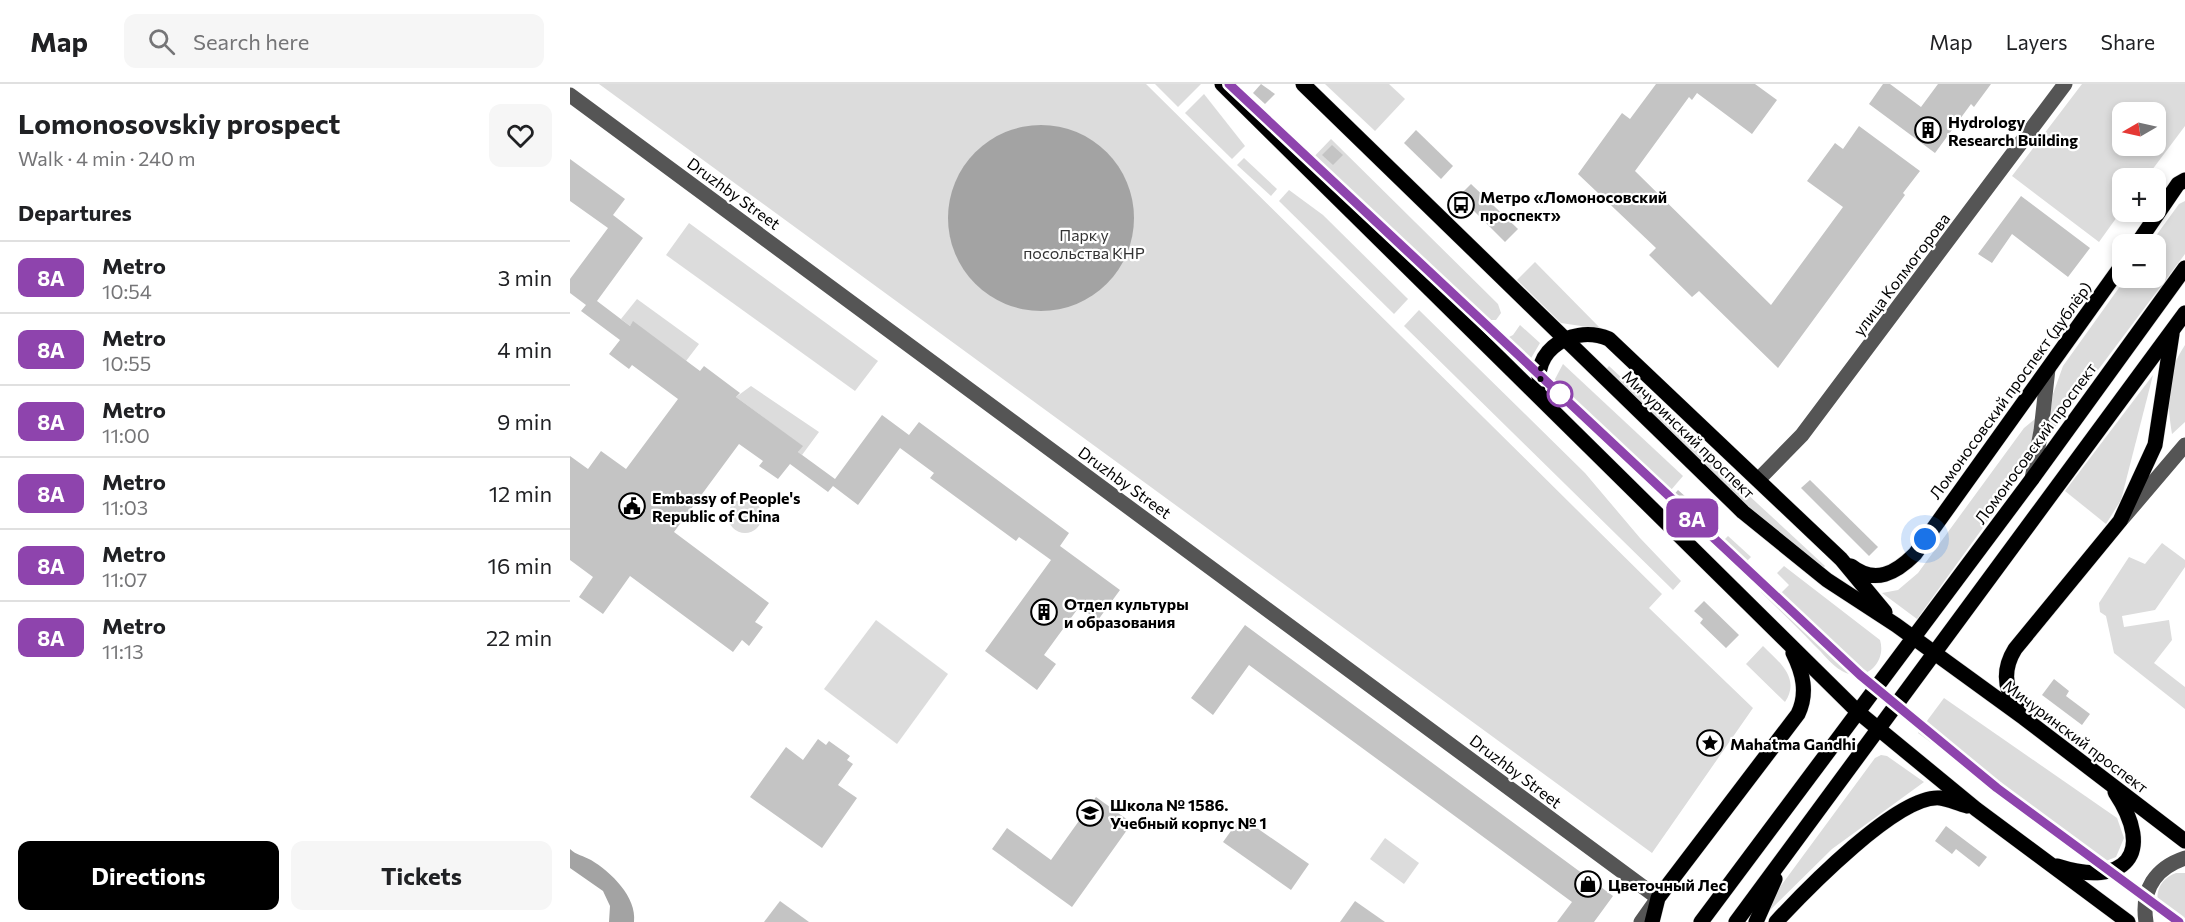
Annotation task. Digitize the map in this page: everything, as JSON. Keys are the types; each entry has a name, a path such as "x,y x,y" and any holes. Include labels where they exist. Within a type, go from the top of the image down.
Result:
{"main road":[{"path":"1222,84 1858,712 2045,862 2128,922"},
{"name":"Мичуринский проспект","path":"1303,84 1743,512 1827,580 1896,625 2024,718 2185,841"},
{"path":"2144,234 2183,180"},
{"name":"Ломоносовский проспект","path":"1858,712 2032,479 2185,268"},
{"name":"Ломоносовский проспект (дублёр)","path":"1841,559 1860,573 1871,576 1895,572 1915,554 2112,279"},
{"path":"1736,922 1915,681 1940,657 2185,313"},
{"path":"2024,718 2011,700 2006,682 2006,665 2015,649 2120,521 2155,445 2172,330"},
{"path":"1549,405 1540,385 1542,364 1553,347 1564,338 1590,333 1609,339 1841,559 1896,625"},
{"path":"1652,922 1658,898 1798,714 1804,694 1803,680 1790,645"},
{"path":"1701,922 1858,712"},
{"path":"2045,862 2070,870 2101,873 2113,871 2130,858 2134,849 2134,832 2129,814 2111,785"},
{"path":"1776,922 1841,857 1904,810 1925,800 1939,798 1976,808"},
{"path":"1756,922 1787,851"}],"street":[{"name":"улица Колмогорова","path":"1758,480 1802,435 2065,84"},
{"name":"Druzhby Street","path":"570,94 1658,898"},
{"path":"2032,479 2042,431 2048,369"},
{"path":"2120,521 2185,445"},
{"path":"2146,922 2145,899 2155,875 2169,864 2185,858"},
{"path":"1641,922 1658,898"}],"green space":[{"name":"Парк у посольства КНР","path":"599,84 1146,84 1662,594 1649,608 1753,708 1652,853"},
{"path":"1155,84 1201,84 1178,107"},
{"path":"1325,84 1389,84 1405,99 1375,131"},
{"path":"2082,84 2185,84 2185,126 2166,151 2166,102 2112,102 2112,156 2162,156 2154,168 2112,168 2113,222 2099,242 2012,176"},
{"path":"1204,94 1245,146 1232,159 1185,113"},
{"path":"1331,139 1498,304 1501,313 1496,320 1485,320 1427,263 1348,199 1309,162"},
{"path":"1244,158 1277,189 1271,196 1237,165"},
{"path":"1289,190 1323,215 1408,299 1394,314 1279,201"},
{"path":"2185,201 2185,254 2166,279 2166,234 2157,234 2179,204"},
{"path":"689,223 878,361 855,391 666,255"},
{"path":"1535,262 1601,329 1561,323 1517,280"},
{"path":"2119,288 2160,288 2047,438 2053,394 2063,366"},
{"path":"637,299 699,344 686,361 633,322 630,326 621,319"},
{"path":"1419,310 1585,473 1640,538 1681,581 1673,590 1404,326"},
{"path":"1520,325 1540,343 1527,365 1501,341 1513,335"},
{"path":"2185,345 2185,422 2172,434 2168,398 2170,378 2173,367"},
{"path":"1563,364 1683,476 1665,497 1559,396 1555,379"},
{"path":"1609,366 1825,566 1822,569 1756,515 1605,371"},
{"path":"2153,375 2121,500 2106,524 2065,491"},
{"path":"751,386 819,432 802,455 798,452 802,446 736,397"},
{"path":"2035,419 2029,464 1917,619 1882,593 1898,590 1918,573 2024,428"},
{"path":"745,499 757,504 762,516 757,528 745,533 733,528 728,516 733,504"},
{"path":"1728,536 1751,557 1738,570 1716,548"},
{"path":"2162,543 2185,560 2185,567 2155,610 2122,616 2124,627 2169,620 2172,640 2154,663 2185,687 2185,709 2114,653 2106,616 2100,612 2099,603 2129,557 2145,564"},
{"path":"1784,566 1880,640 1880,656 1872,669 1858,675 1842,671 1761,592 1767,586 1778,596 1789,585 1777,573"},
{"path":"876,620 948,674 897,744 824,689"},
{"path":"1763,646 1781,664 1789,678 1791,685 1785,702 1746,664"},
{"path":"1944,698 2117,818 2124,838 2116,857 2106,861 2089,858 1918,733"},
{"path":"1881,755 1887,756 1924,782 1832,849 1765,915 1766,906 1875,758"},
{"path":"1385,838 1419,863 1404,884 1370,859"},
{"path":"2176,873 2185,873 2185,922 2169,922 2158,902 2159,888 2168,877"}],"shaded area":[{"path":"1041,125 1059,127 1076,133 1092,141 1106,153 1118,167 1126,183 1132,200 1134,218 1132,236 1126,253 1118,269 1106,283 1092,295 1076,303 1059,309 1041,311 1023,309 1006,303 990,295 976,283 964,269 956,253 950,236 948,218 950,200 956,183 964,167 976,153 990,141 1006,133 1023,127"},
{"path":"570,849 599,865 614,878 631,903 634,922 609,922 610,906 603,891 570,868"}],"building":[{"path":"1261,84 1275,94 1265,104 1253,93"},
{"path":"1656,84 1755,84 1777,100 1752,134 1697,93 1692,100 1689,97 1635,171 1771,305 1843,207 1807,181 1835,143 1843,149 1859,126 1920,171 1903,193 1905,195 1778,368 1699,291 1692,297 1649,255 1656,248 1578,174 1622,113 1630,119"},
{"name":"Hydrology Research Building","path":"1883,84 1890,84 1921,107 1938,84 1991,84 1974,107 1971,104 1935,153 1869,104"},
{"path":"1416,130 1453,166 1441,179 1404,143"},
{"path":"1332,145 1343,155 1333,165 1322,155"},
{"path":"570,159 625,199 613,215 643,238 597,301 630,326 633,321 700,371 704,366 740,393 736,397 803,446 798,452 835,479 882,415 909,435 919,422 1069,533 1060,546 1120,590 1098,620 1079,607 1044,655 1056,664 1037,690 985,651 1051,560 1019,537 1016,541 930,478 934,473 900,448 858,505 833,486 828,492 790,464 778,479 759,466 763,461 739,444 674,532 769,603 755,622 763,627 749,646 742,640 733,652 630,576 603,614 579,597 593,577 570,560 570,456 588,469 601,451 626,469 678,399 632,365 629,369 609,354 620,340 581,311 586,305 570,293 570,279 608,228 570,201"},
{"path":"1471,184 1518,229 1505,242 1459,196"},
{"path":"2021,196 2090,248 2068,277 2012,234 1992,263 1978,254"},
{"path":"1810,480 1878,547 1869,556 1801,488"},
{"path":"1678,490 1687,498 1679,507 1670,499"},
{"path":"1704,601 1739,635 1726,648 1700,623 1703,619 1694,611"},
{"path":"1245,625 1613,896 1594,922 1557,922 1572,902 1249,665 1213,715 1191,698"},
{"path":"2054,679 2069,691 2066,696 2090,714 2082,725 2042,695"},
{"path":"818,739 826,745 829,741 850,756 847,760 853,764 838,785 857,798 822,848 750,797 786,747 803,760"},
{"path":"1096,797 1132,823 1072,907 992,849 1007,828 1051,860"},
{"path":"1241,817 1309,864 1291,890 1223,842"},
{"path":"1946,826 1987,857 1979,867 1956,849 1952,854 1935,841"},
{"path":"780,901 809,922 764,922"},
{"path":"1355,901 1385,922 1340,922"}],"metro line":[{"name":"8А","path":"1229,84 1860,675 1997,788 2179,922"}],"place":[{"name":"Hydrology Research Building","path":"1928,130"},
{"name":"Метро «Ломоносовский проспект»","path":"1461,205"},
{"name":"Embassy of People's Republic of China","path":"632,506"},
{"name":"Отдел культуры и образования","path":"1044,612"},
{"name":"Mahatma Gandhi","path":"1710,743"},
{"name":"Школа № 1586. Учебный корпус № 1","path":"1090,813"},
{"name":"Цветочный Лес","path":"1588,884"}],"route":[{"path":"1560,394 1549,405 1543,395 1540,375 1546,355 1560,340 1569,336 1580,333 1600,335 1622,350 1841,559 1860,573 1882,576 1895,572 1915,554 1925,539"}]}
